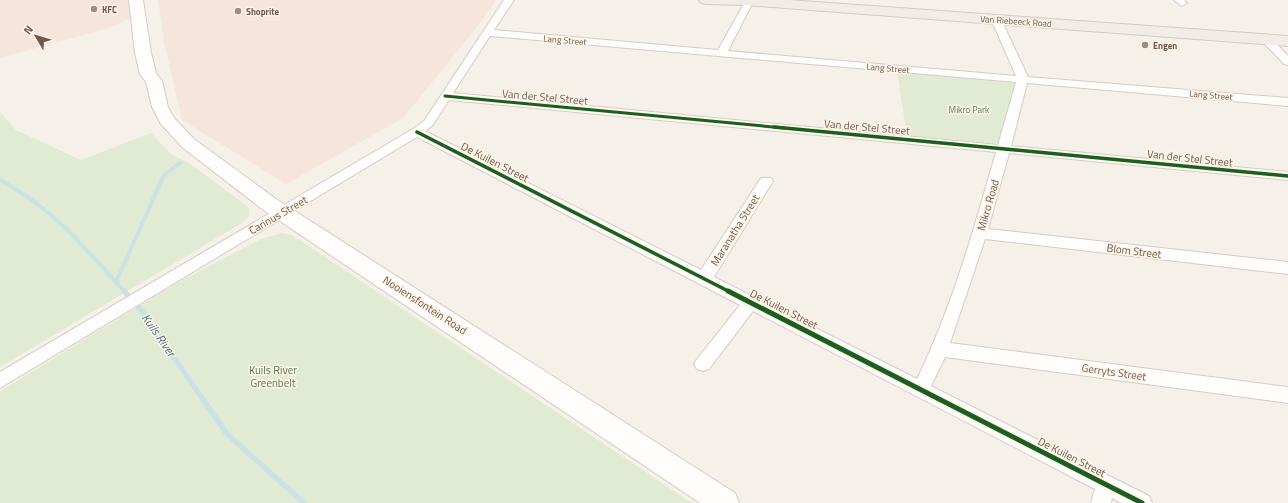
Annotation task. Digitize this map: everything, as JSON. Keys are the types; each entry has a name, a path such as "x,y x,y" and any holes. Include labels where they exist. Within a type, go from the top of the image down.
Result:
{"main road":[{"name":"Van Riebeeck Road","path":"706,0 806,3 1288,41"}],"street":[{"name":"Nooiensfontein Road","path":"136,0 143,54 148,74 154,81"},
{"name":"Nooiensfontein Road","path":"145,0 144,14 155,66 154,81 160,107 176,132 219,169 282,212 726,503"},
{"name":"Carinus Street","path":"0,381 417,132 428,123 509,0"},
{"path":"720,54 745,1"},
{"path":"996,19 1023,78"},
{"name":"Lang Street","path":"488,33 1288,102"},
{"path":"1266,39 1288,62"},
{"name":"Mikro Road","path":"921,389 940,349 980,233 1023,78"},
{"name":"Van der Stel Street","path":"445,96 1288,176"},
{"name":"De Kuilen Street","path":"417,132 921,389 1103,494 1142,503"},
{"name":"Maranatha Street","path":"704,279 766,181"},
{"name":"Blom Street","path":"980,233 1288,268"},
{"path":"703,364 750,302"},
{"name":"Gerryts Street","path":"940,349 1288,395"}],"shaded area":[{"path":"0,0 130,0 131,18 112,27 0,58"},
{"path":"158,0 496,0 481,22 403,118 286,184 182,120 164,41"}],"green space":[{"name":"Mikro Park","path":"897,71 1014,83 1015,87 999,142 992,144 907,136"},
{"path":"0,112 16,130 81,160 151,133 171,154 189,163 247,206 249,209 249,216 242,223 0,367"},
{"name":"Kuils River Greenbelt","path":"282,233 292,235 692,503 0,503 0,391 177,283 261,239"}],"waterway":[{"path":"116,282 164,175 180,163"},
{"name":"Kuils River","path":"0,180 37,204 68,230 125,292"},
{"name":"Kuils River","path":"124,291 141,310 227,434 304,503"}],"cycle path":[{"path":"445,96 1288,176"},
{"path":"417,132 1142,503"}],"place":[{"name":"KFC","path":"94,9"},
{"name":"Shoprite","path":"238,11"},
{"name":"Engen","path":"1145,45"}]}
